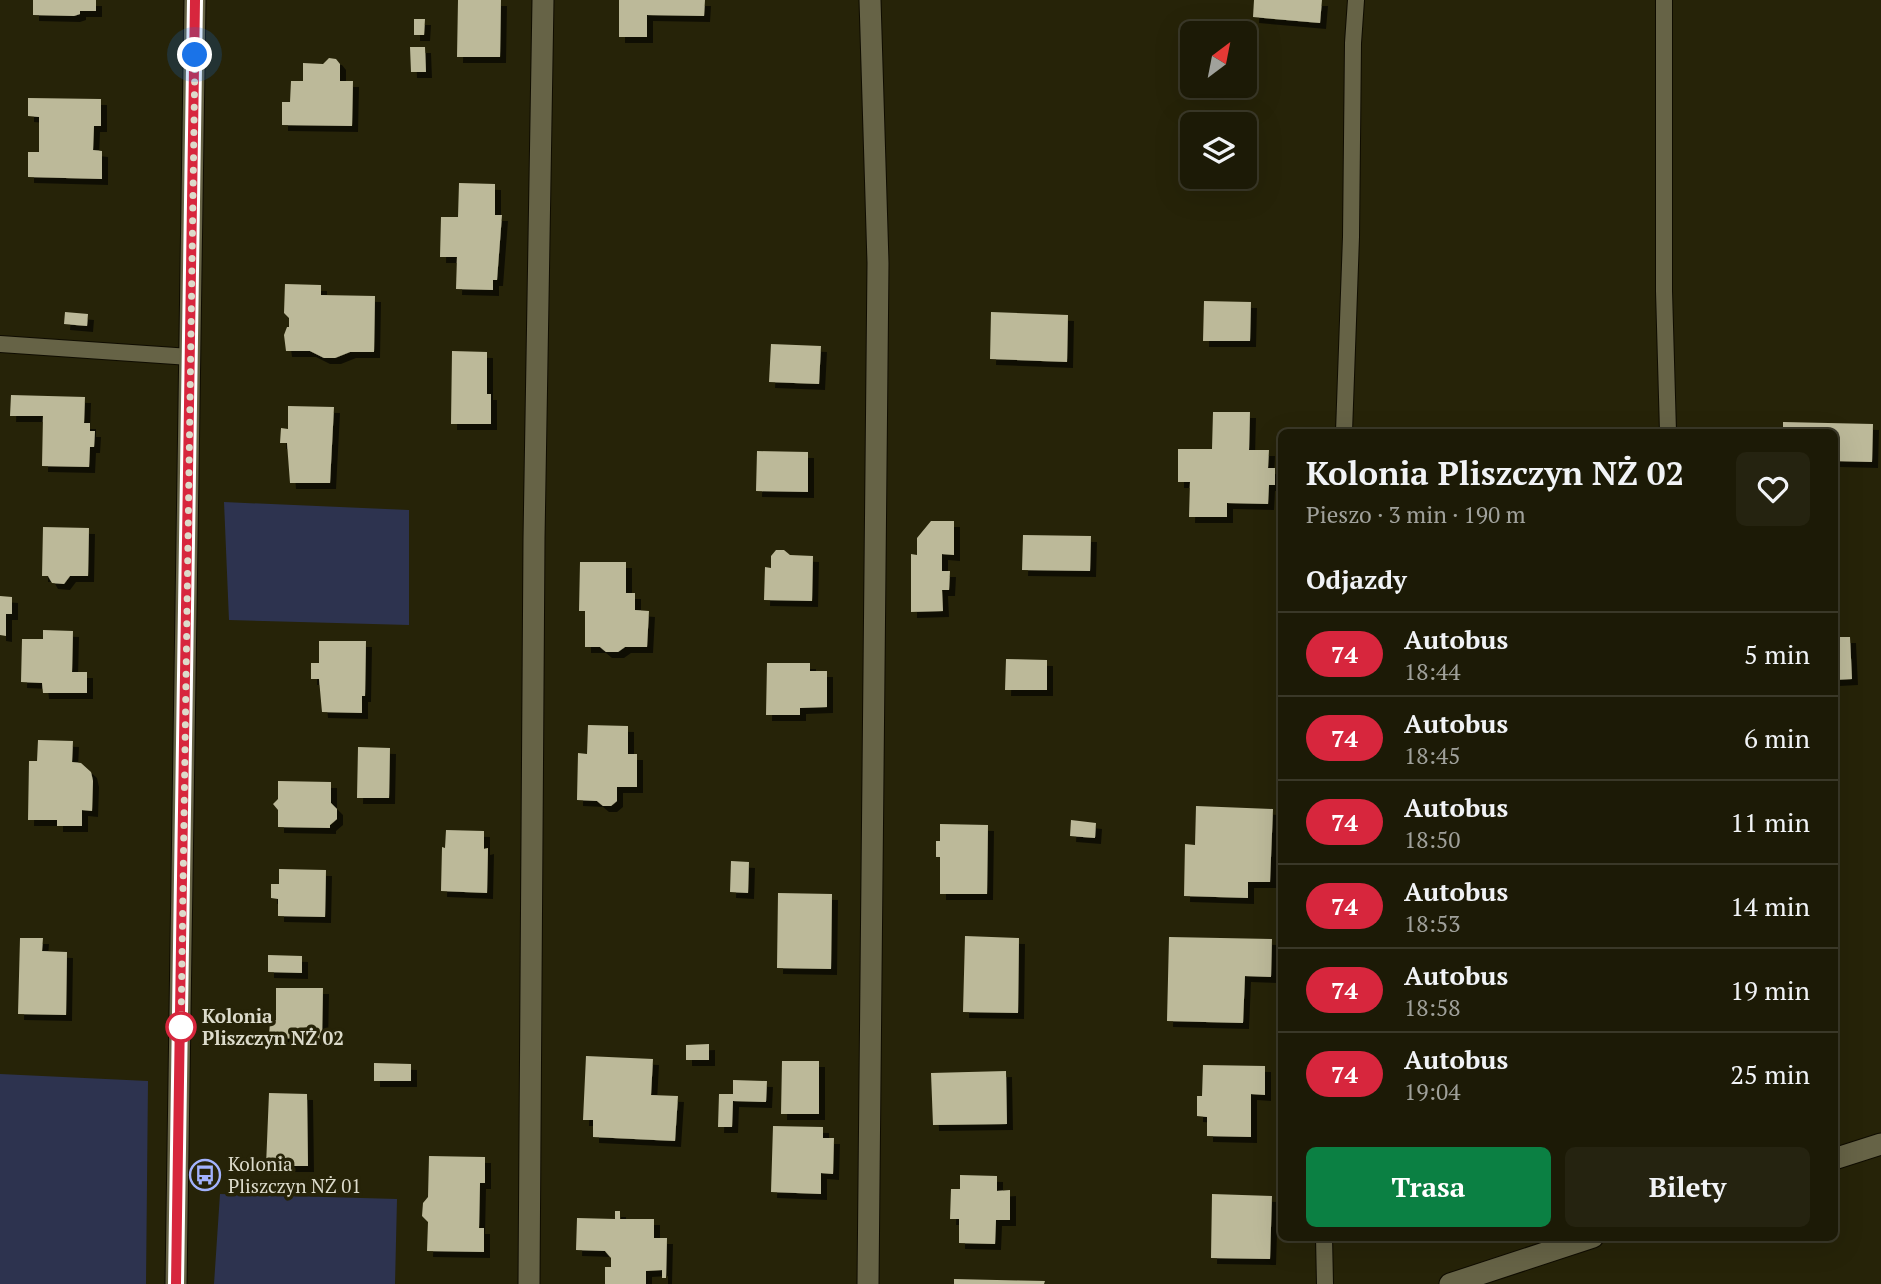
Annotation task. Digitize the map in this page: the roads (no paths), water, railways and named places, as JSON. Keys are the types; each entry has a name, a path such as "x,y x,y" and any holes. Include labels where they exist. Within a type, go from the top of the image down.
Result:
{"street":[{"path":"176,1284 195,0"},
{"path":"529,1284 534,580 543,0"},
{"path":"868,1284 878,263 870,0"},
{"path":"1838,1158 1881,1144"},
{"path":"1450,1284 1581,1241"}],"lane":[{"path":"1344,429 1356,0"},
{"path":"1664,0 1664,291 1668,429"},
{"path":"0,344 190,357"},
{"path":"1324,1241 1325,1284"}],"place":[{"name":"Kolonia Pliszczyn NŻ 02","path":"181,1027"},
{"name":"Kolonia Pliszczyn NŻ 01","path":"205,1175"}]}
